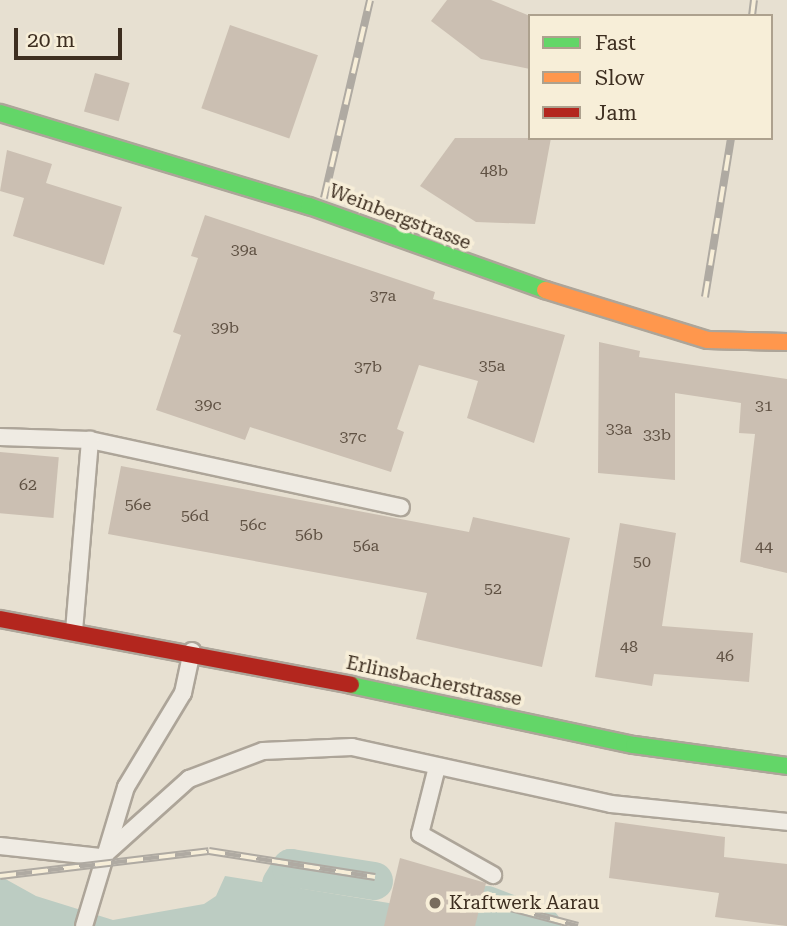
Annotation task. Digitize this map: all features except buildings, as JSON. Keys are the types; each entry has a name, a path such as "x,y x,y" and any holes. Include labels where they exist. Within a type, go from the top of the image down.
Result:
{"street":[{"name":"Weinbergstrasse","path":"0,113 310,206 454,261 708,340 787,342"},
{"name":"Erlinsbacherstrasse","path":"0,619 192,651 634,745 787,766"}],"lane":[{"path":"0,437 90,440 401,508"},
{"path":"74,631 90,440"},
{"path":"84,926 102,858 126,787 183,694 192,651"},
{"path":"0,846 102,858 189,779 263,751 352,747 626,806 787,822"},
{"path":"437,767 420,834 493,875"}],"shaded area":[{"path":"0,876 36,896 113,920 204,904 216,896 225,876 528,926 0,926"}],"waterway":[{"path":"281,884 291,868 374,881"},
{"path":"487,905 542,926"}],"railway":[{"path":"324,198 370,0"},
{"path":"752,14 754,0"},
{"path":"705,297 731,140"},
{"path":"0,876 209,851 375,877"},
{"path":"488,902 578,926"}],"traffic: fast":[{"path":"0,113 309,206 545,290"},
{"path":"351,685 634,745 787,766"}],"traffic: slow":[{"path":"545,290 708,340 787,342"}],"traffic: jam":[{"path":"0,619 351,685"}],"place":[{"name":"Kraftwerk Aarau","path":"435,903"}]}
